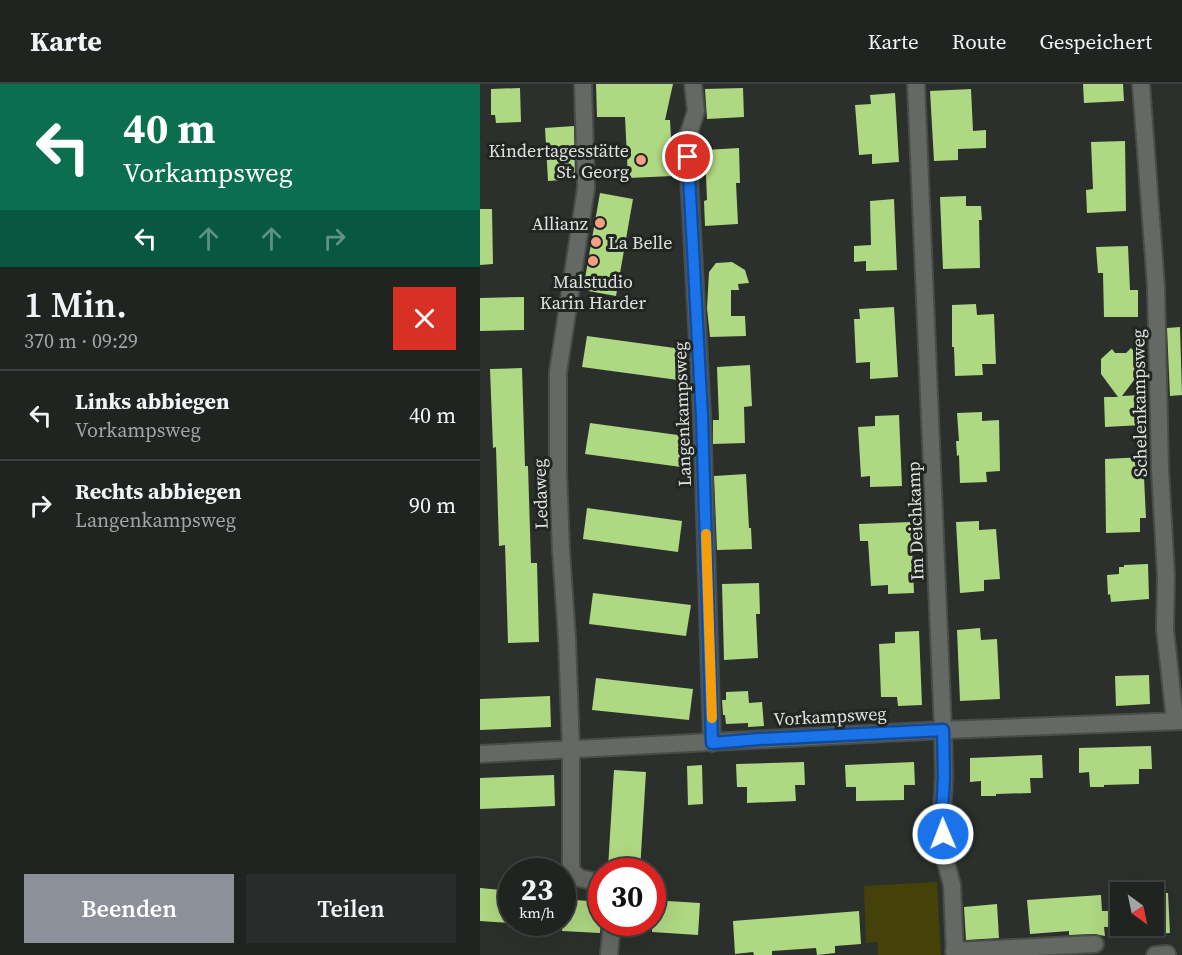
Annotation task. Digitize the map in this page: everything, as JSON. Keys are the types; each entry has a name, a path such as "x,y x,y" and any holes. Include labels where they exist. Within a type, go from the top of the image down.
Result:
{"street":[{"name":"Ledaweg","path":"583,84 586,188 558,372 558,470 571,750 571,870 579,878 588,880"},
{"name":"Langenkampsweg","path":"693,84 696,111 687,139 702,416 712,743"},
{"name":"Im Deichkamp","path":"916,84 943,730 942,812 944,855 952,885 955,953"},
{"name":"Schelenkampsweg","path":"1141,84 1156,287 1160,469 1166,576 1165,629 1178,721"},
{"name":"Vorkampsweg","path":"480,754 943,730 1178,721"},
{"path":"609,955 611,936"},
{"path":"955,953 1095,944"}],"shaded area":[{"path":"937,882 941,955 878,955 878,942 866,943 864,886"}],"building":[{"path":"596,84 673,84 665,120 670,120 673,176 628,178 625,117 597,117"},
{"path":"1083,84 1123,84 1124,101 1084,103"},
{"path":"520,88 521,122 496,123 495,115 491,115 491,89"},
{"path":"743,88 744,117 707,119 705,89"},
{"path":"971,89 973,131 986,130 986,148 958,149 958,160 934,161 930,91"},
{"path":"895,93 899,162 872,164 872,154 859,155 855,105 871,104 870,95"},
{"path":"574,126 575,179 548,181 545,128"},
{"path":"1125,141 1126,211 1087,213 1086,190 1093,189 1091,142"},
{"path":"739,148 740,183 736,183 738,224 705,226 704,201 707,200 705,150"},
{"path":"600,193 633,199 616,296 583,290"},
{"path":"966,196 966,206 981,206 980,268 943,269 940,197"},
{"path":"894,199 897,270 866,271 866,261 854,262 854,246 871,245 870,201"},
{"path":"480,209 492,209 493,264 480,265"},
{"path":"1128,246 1130,290 1138,290 1138,317 1104,317 1103,273 1098,273 1096,247"},
{"path":"732,262 745,270 749,283 738,284 739,290 731,290 731,316 745,316 746,336 710,337 707,308 709,272 716,263"},
{"path":"524,297 524,330 480,331 480,298"},
{"path":"976,304 977,315 994,314 996,364 982,364 983,375 955,376 952,305"},
{"path":"894,307 898,377 870,379 870,362 856,363 854,319 860,319 859,309"},
{"path":"1180,327 1182,395 1170,396 1167,328"},
{"path":"587,336 682,349 678,380 582,367"},
{"path":"1131,348 1140,358 1141,371 1122,396 1141,395 1142,425 1105,427 1104,397 1118,397 1101,374 1101,359 1112,349 1115,353 1126,353"},
{"path":"750,365 752,406 744,407 745,443 713,444 713,420 719,420 717,367"},
{"path":"522,368 531,563 537,563 539,642 508,643 505,545 499,546 496,447 493,448 490,369"},
{"path":"982,412 982,421 999,420 1000,471 986,472 987,482 960,483 956,441 959,441 957,413"},
{"path":"899,415 902,486 870,487 870,476 861,477 858,427 875,426 875,416"},
{"path":"590,423 685,436 681,467 585,454"},
{"path":"1143,457 1146,518 1140,518 1140,532 1106,533 1105,459"},
{"path":"746,474 752,549 717,550 714,476"},
{"path":"587,508 682,521 678,552 583,539"},
{"path":"979,521 979,530 996,529 1000,579 984,580 984,591 960,593 956,522"},
{"path":"911,522 914,593 888,594 888,585 871,586 868,541 860,541 859,524"},
{"path":"1148,564 1149,599 1111,602 1110,594 1108,595 1107,575 1119,574 1119,567 1124,567 1124,565"},
{"path":"759,583 760,614 756,614 758,658 724,660 722,584"},
{"path":"593,593 691,605 686,636 589,624"},
{"path":"980,628 981,640 997,639 1000,699 960,701 957,630"},
{"path":"919,631 922,705 898,706 897,697 881,697 879,644 895,643 895,632"},
{"path":"1149,675 1150,704 1116,706 1115,676"},
{"path":"596,678 693,689 689,720 592,710"},
{"path":"748,691 749,703 762,702 764,726 748,727 748,723 726,724 722,700 726,700 726,692"},
{"path":"550,696 551,727 480,730 480,699"},
{"path":"1151,746 1152,769 1139,769 1139,784 1090,787 1089,772 1079,773 1079,748"},
{"path":"1042,755 1043,778 1030,778 1031,793 981,796 981,781 970,782 970,758"},
{"path":"804,762 805,785 795,785 796,801 747,803 747,787 737,787 736,764"},
{"path":"914,762 915,785 904,785 904,800 856,801 856,787 846,787 845,765"},
{"path":"702,765 703,804 688,805 687,766"},
{"path":"614,770 646,772 641,858 609,858"},
{"path":"554,775 555,806 480,809 480,778"},
{"path":"480,888 498,890 498,922 480,921"},
{"path":"1164,893 1168,893 1170,933 1164,933"},
{"path":"1101,895 1102,911 1110,911 1110,927 1104,927 1105,936 1069,935 1069,931 1030,934 1027,900"},
{"path":"576,900 588,901 588,932 576,932"},
{"path":"666,901 700,903 698,935 666,933"},
{"path":"997,904 999,938 966,940 964,907"},
{"path":"859,911 861,944 835,946 835,953 817,955 816,948 772,951 772,955 754,955 753,952 735,954 733,921"}],"slow traffic":[{"path":"706,534 712,718"}],"place":[{"name":"Kindertagesstätte St. Georg","path":"641,160"},
{"name":"Allianz","path":"600,223"},
{"name":"La Belle","path":"596,242"},
{"name":"Malstudio Karin Harder","path":"593,261"}],"route":[{"path":"688,157 702,416 712,743 943,730 943,834"}]}
